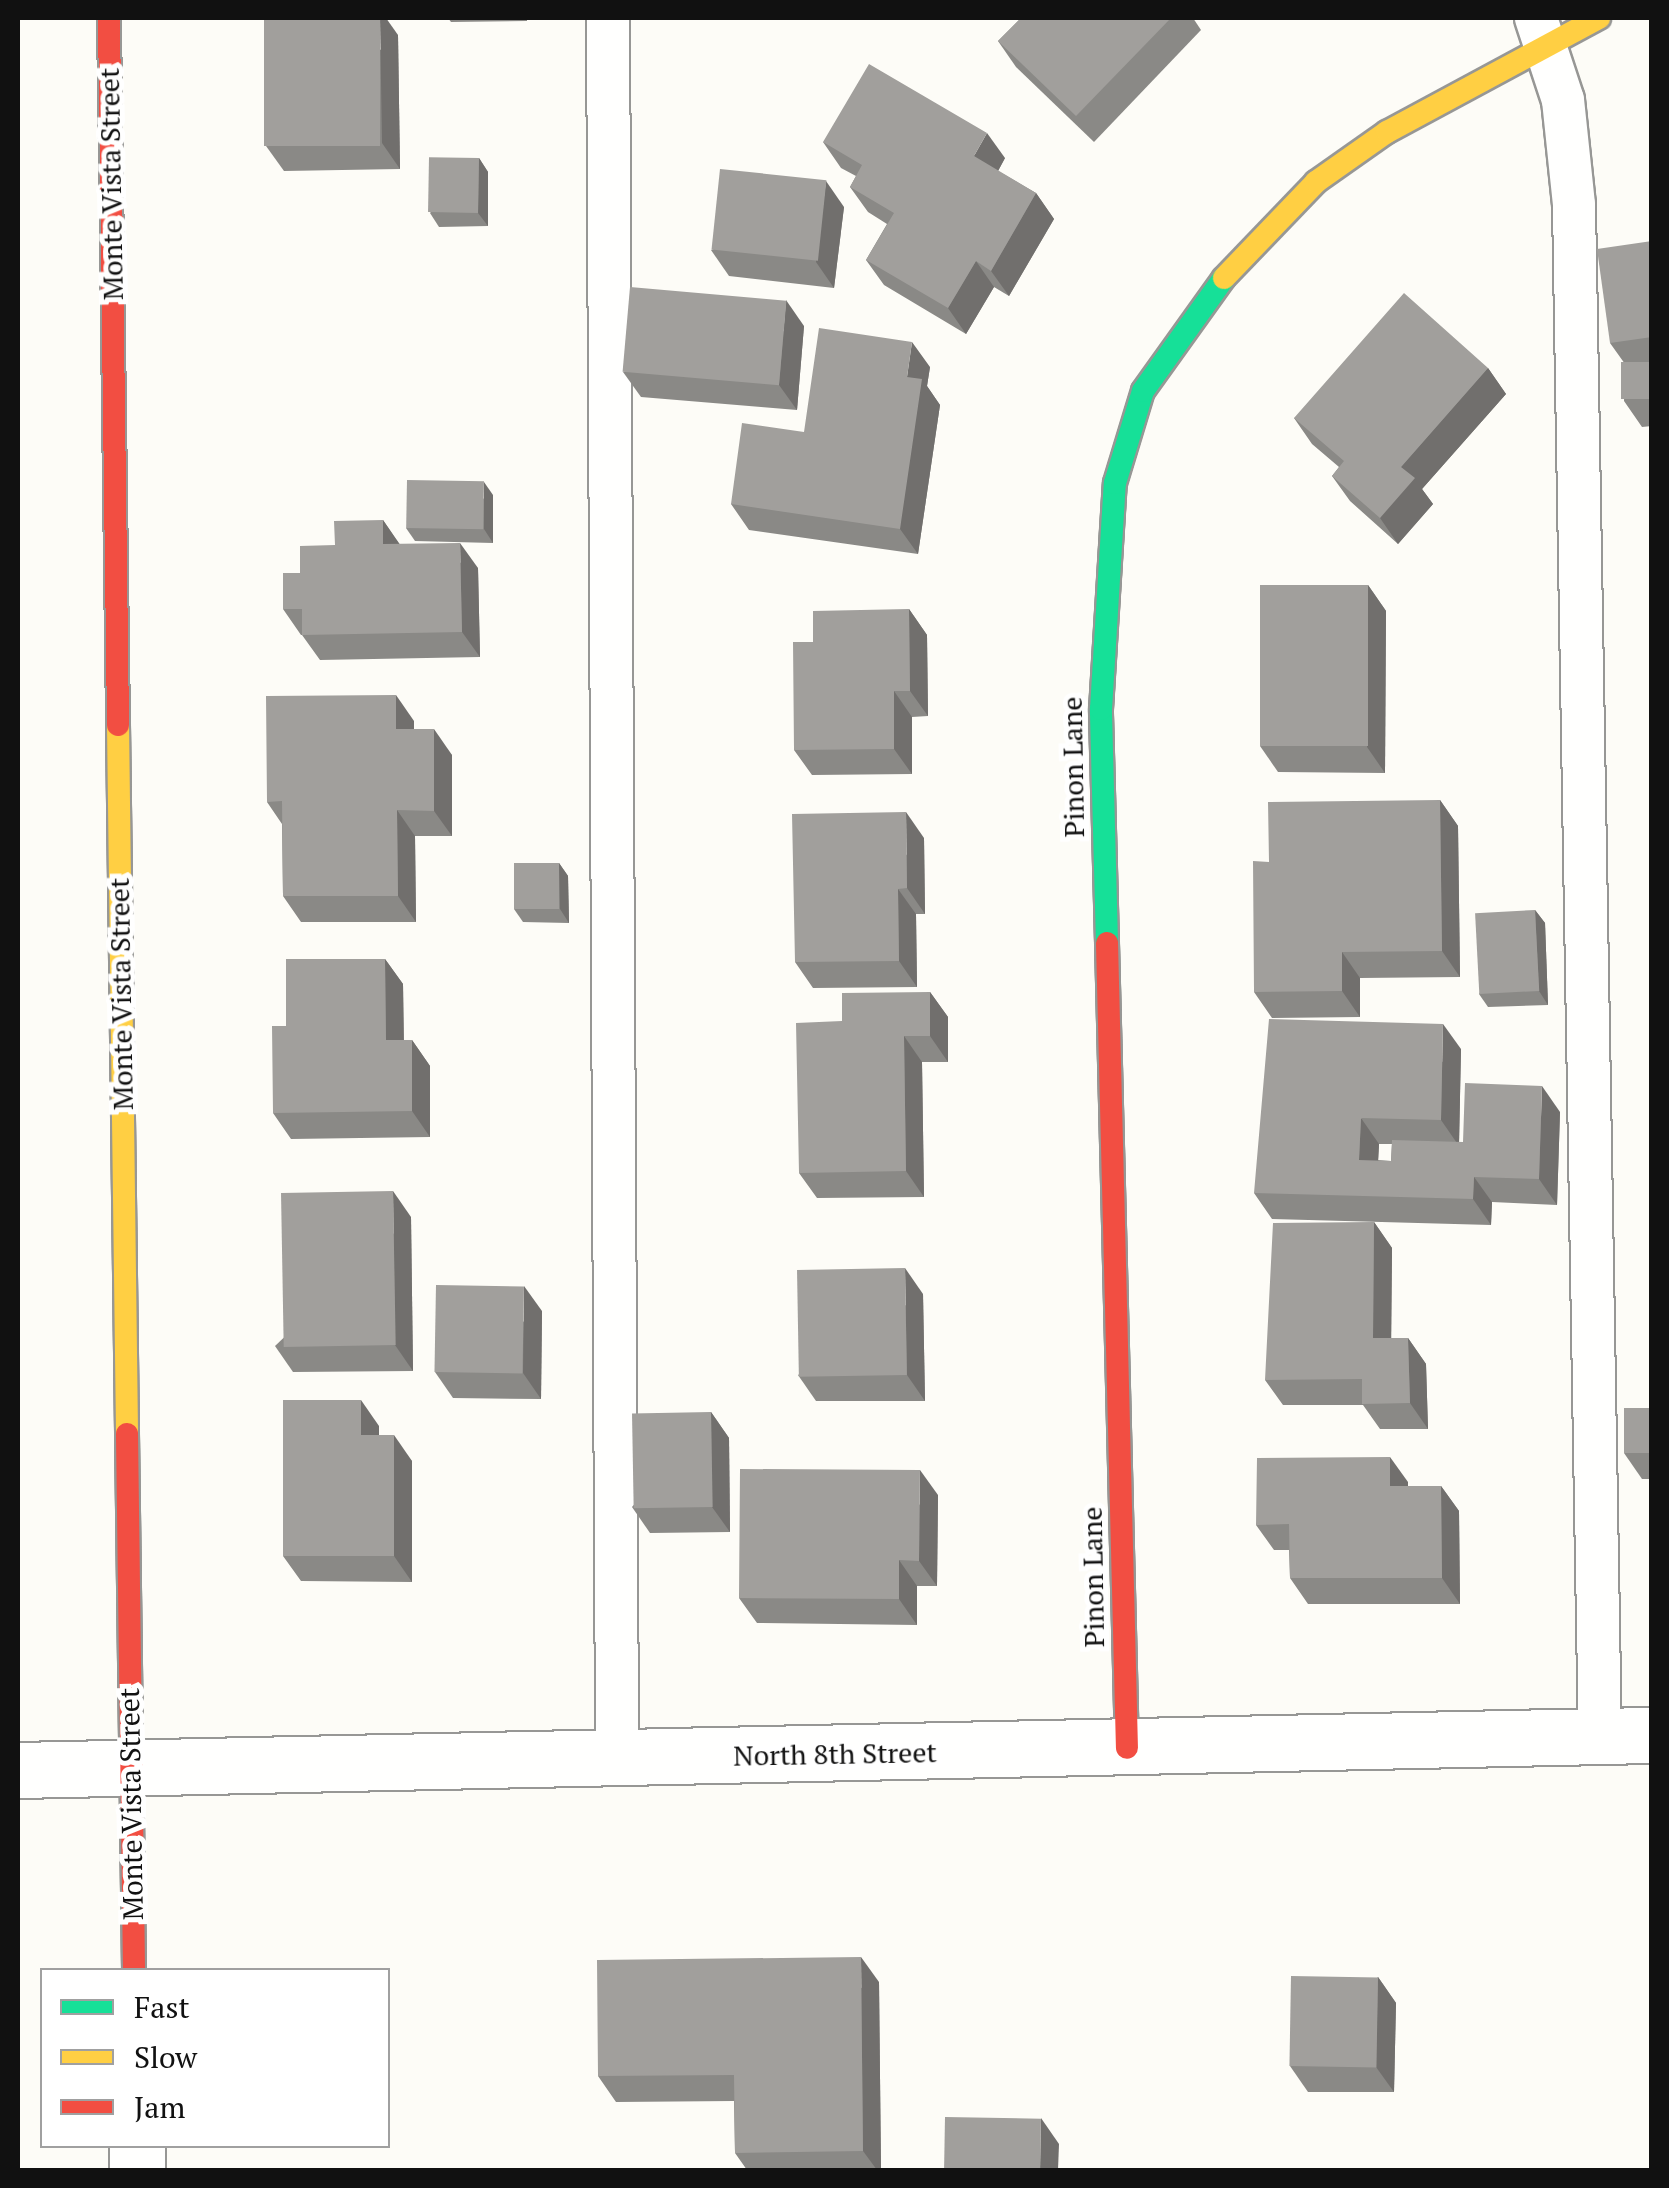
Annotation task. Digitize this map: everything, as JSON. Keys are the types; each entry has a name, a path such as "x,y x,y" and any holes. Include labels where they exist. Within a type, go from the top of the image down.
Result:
{"street":[{"name":"Monte Vista Street","path":"109,18 134,1968"},
{"name":"Pinon Lane","path":"1128,1748 1101,710 1115,483 1143,391 1196,308 1316,182 1542,29 1600,18"},
{"name":"North 8th Street","path":"18,1770 1626,1736"}],"lane":[{"path":"608,18 617,1758"},
{"path":"1542,29 1574,206 1626,1736"}],"building":[{"path":"264,18 380,18 380,146 264,146"},
{"path":"1021,18 1171,18 1076,116 998,41"},
{"path":"869,64 987,133 974,156 1036,193 991,271 976,261 948,308 866,260 894,213 850,187 862,165 823,142"},
{"path":"429,157 479,158 478,213 428,212"},
{"path":"720,169 826,180 818,261 712,250"},
{"path":"1652,241 1652,337 1610,343 1597,249"},
{"path":"630,287 786,301 779,385 623,372"},
{"path":"1404,293 1488,368 1401,467 1415,478 1380,518 1332,476 1344,461 1294,418"},
{"path":"819,328 912,342 907,377 922,379 900,529 731,504 742,423 804,432"},
{"path":"1621,362 1652,362 1652,399 1621,399"},
{"path":"407,480 484,481 483,529 406,528"},
{"path":"383,520 383,544 460,543 462,632 302,635 302,609 283,609 283,573 300,573 300,546 335,545 334,521"},
{"path":"1260,585 1368,585 1368,746 1260,746"},
{"path":"909,609 910,691 894,691 894,749 794,750 793,642 813,642 813,611"},
{"path":"396,695 396,729 434,729 434,811 397,810 398,896 283,896 282,801 267,802 266,696"},
{"path":"1440,800 1442,951 1342,952 1342,991 1254,992 1253,861 1269,862 1268,802"},
{"path":"906,812 907,888 898,889 899,961 795,962 792,814"},
{"path":"514,863 559,863 559,909 514,909"},
{"path":"1535,910 1539,991 1479,994 1475,913"},
{"path":"286,959 385,959 386,1040 412,1040 412,1111 273,1113 272,1026 286,1026"},
{"path":"930,992 930,1036 904,1036 906,1171 799,1173 796,1023 842,1021 842,993"},
{"path":"1269,1019 1443,1024 1441,1120 1361,1118 1359,1160 1391,1161 1392,1140 1463,1142 1465,1083 1542,1086 1539,1179 1474,1177 1473,1199 1254,1193"},
{"path":"393,1191 396,1345 284,1347 281,1193"},
{"path":"1374,1222 1373,1338 1408,1338 1410,1403 1362,1404 1362,1379 1265,1380 1273,1223"},
{"path":"905,1268 907,1375 799,1377 797,1270"},
{"path":"436,1285 524,1287 522,1374 434,1372"},
{"path":"283,1400 361,1400 361,1435 394,1435 394,1556 283,1556"},
{"path":"1624,1408 1652,1408 1652,1453 1624,1453"},
{"path":"711,1412 713,1507 634,1508 632,1413"},
{"path":"1390,1457 1390,1486 1441,1486 1442,1578 1290,1578 1289,1524 1256,1525 1257,1458"},
{"path":"740,1469 920,1470 919,1561 899,1560 899,1599 739,1598"},
{"path":"861,1957 863,2151 735,2153 734,2075 598,2076 597,1960"},
{"path":"1291,1976 1378,1978 1376,2068 1289,2066"},
{"path":"945,2117 1041,2119 1040,2170 944,2170"}],"traffic: fast":[{"path":"1107,943 1101,709 1115,483 1143,391 1224,278"}],"traffic: slow":[{"path":"1224,278 1316,182 1387,132 1599,18"},
{"path":"118,725 127,1434"}],"traffic: jam":[{"path":"109,18 118,725"},
{"path":"1107,943 1127,1748"},
{"path":"127,1434 134,1968"}]}
